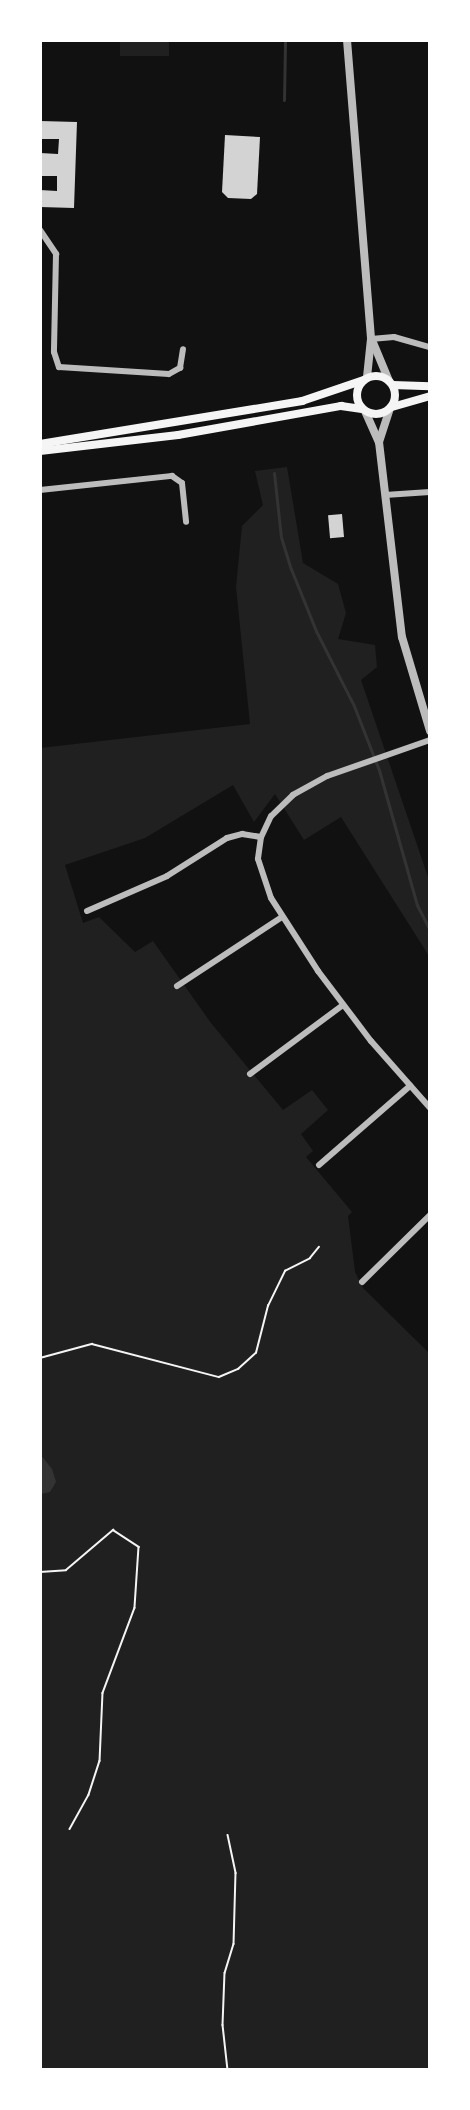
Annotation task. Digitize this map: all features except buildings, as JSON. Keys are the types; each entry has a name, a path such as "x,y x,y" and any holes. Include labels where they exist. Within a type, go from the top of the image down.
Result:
{"main road":[{"path":"40,444 302,401 376,376 391,383 429,386"},
{"path":"363,410 357,394 365,379"},
{"path":"391,383 396,396 391,408"},
{"path":"40,452 178,435 341,406 376,415 429,396"}],"street":[{"path":"347,40 371,339 365,379"},
{"path":"40,230 57,254 54,352 59,367 169,374 180,368 183,349"},
{"path":"371,339 394,337 429,347"},
{"path":"371,339 391,383"},
{"path":"379,442 391,408"},
{"path":"363,410 379,442 397,607 429,730"},
{"path":"40,490 172,476 182,483 186,522"},
{"path":"385,495 429,492"},
{"path":"429,740 365,762 293,795 271,816 261,837 259,871 282,917 343,1005 429,1108"},
{"path":"87,910 167,876 227,838 242,834 261,837"},
{"path":"177,986 282,917"},
{"path":"250,1074 343,1005"},
{"path":"319,1165 410,1086"},
{"path":"362,1282 429,1215"}],"path":[{"path":"40,1358 92,1344 219,1377 238,1369 256,1353 268,1306 285,1271 310,1258 319,1246"},
{"path":"40,1572 66,1570 113,1530 139,1547 135,1608 103,1693 100,1761 89,1796 70,1829"},
{"path":"228,1834 236,1873 234,1944 225,1973 224,2025 228,2070"}],"shaded area":[{"path":"120,41 169,41 169,56 120,56"},
{"path":"287,467 303,563 338,584 346,613 338,639 375,645 377,667 361,680 429,880 429,956 341,817 304,840 275,794 254,822 233,785 145,838 65,865 83,923 99,917 135,952 153,941 211,1023 283,1110 312,1090 328,1110 301,1134 313,1151 306,1157 352,1212 348,1216 355,1272 363,1288 429,1353 429,2069 41,2069 40,748 250,724 236,587 242,526 263,505 255,471"},
{"path":"40,1454 52,1469 56,1482 50,1492 41,1494"}],"waterway":[{"path":"284,100 285,40"},
{"path":"274,473 281,537 291,569 316,631 354,706 379,770 417,905 430,931"}]}
